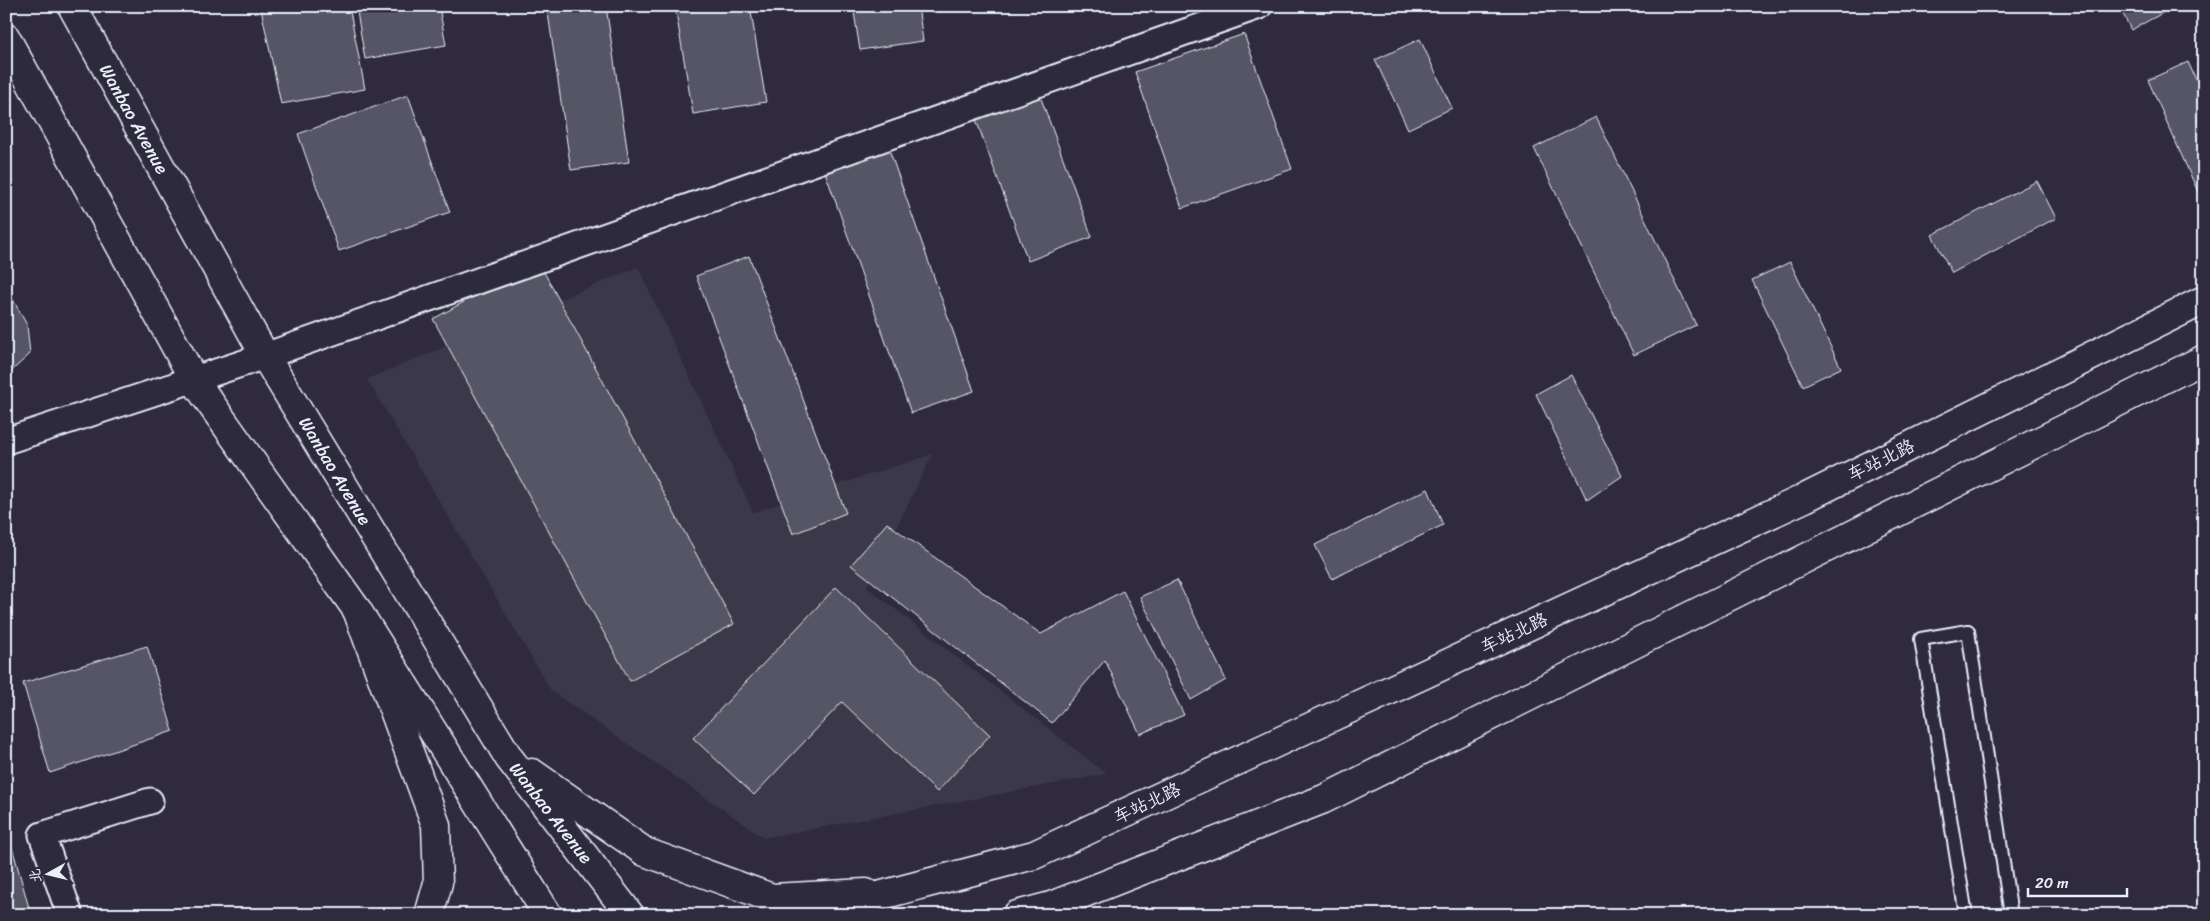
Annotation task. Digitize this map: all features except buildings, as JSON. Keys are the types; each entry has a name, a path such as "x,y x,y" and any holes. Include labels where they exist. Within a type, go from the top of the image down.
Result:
{"main road":[{"name":"Wanbao Avenue","path":"72,6 265,356 509,758 630,915"},
{"path":"6,38 194,380 357,610 548,915"},
{"name":"车站北路","path":"806,915 1034,855 1806,498 2204,300"},
{"path":"1017,915 1051,906 1324,799 2204,359"},
{"path":"357,610 436,825 438,883 429,915"},
{"path":"509,758 645,852 772,898 900,891"}],"street":[{"path":"6,441 265,356 1259,6"},
{"path":"70,915 42,835 150,801"}],"lane":[{"path":"1966,915 1922,639 1968,631 2011,915"}],"shaded area":[{"path":"2193,6 2204,6 2204,27"},
{"path":"638,267 753,512 933,454 867,587 1107,774 764,838 551,691 367,379"}]}
